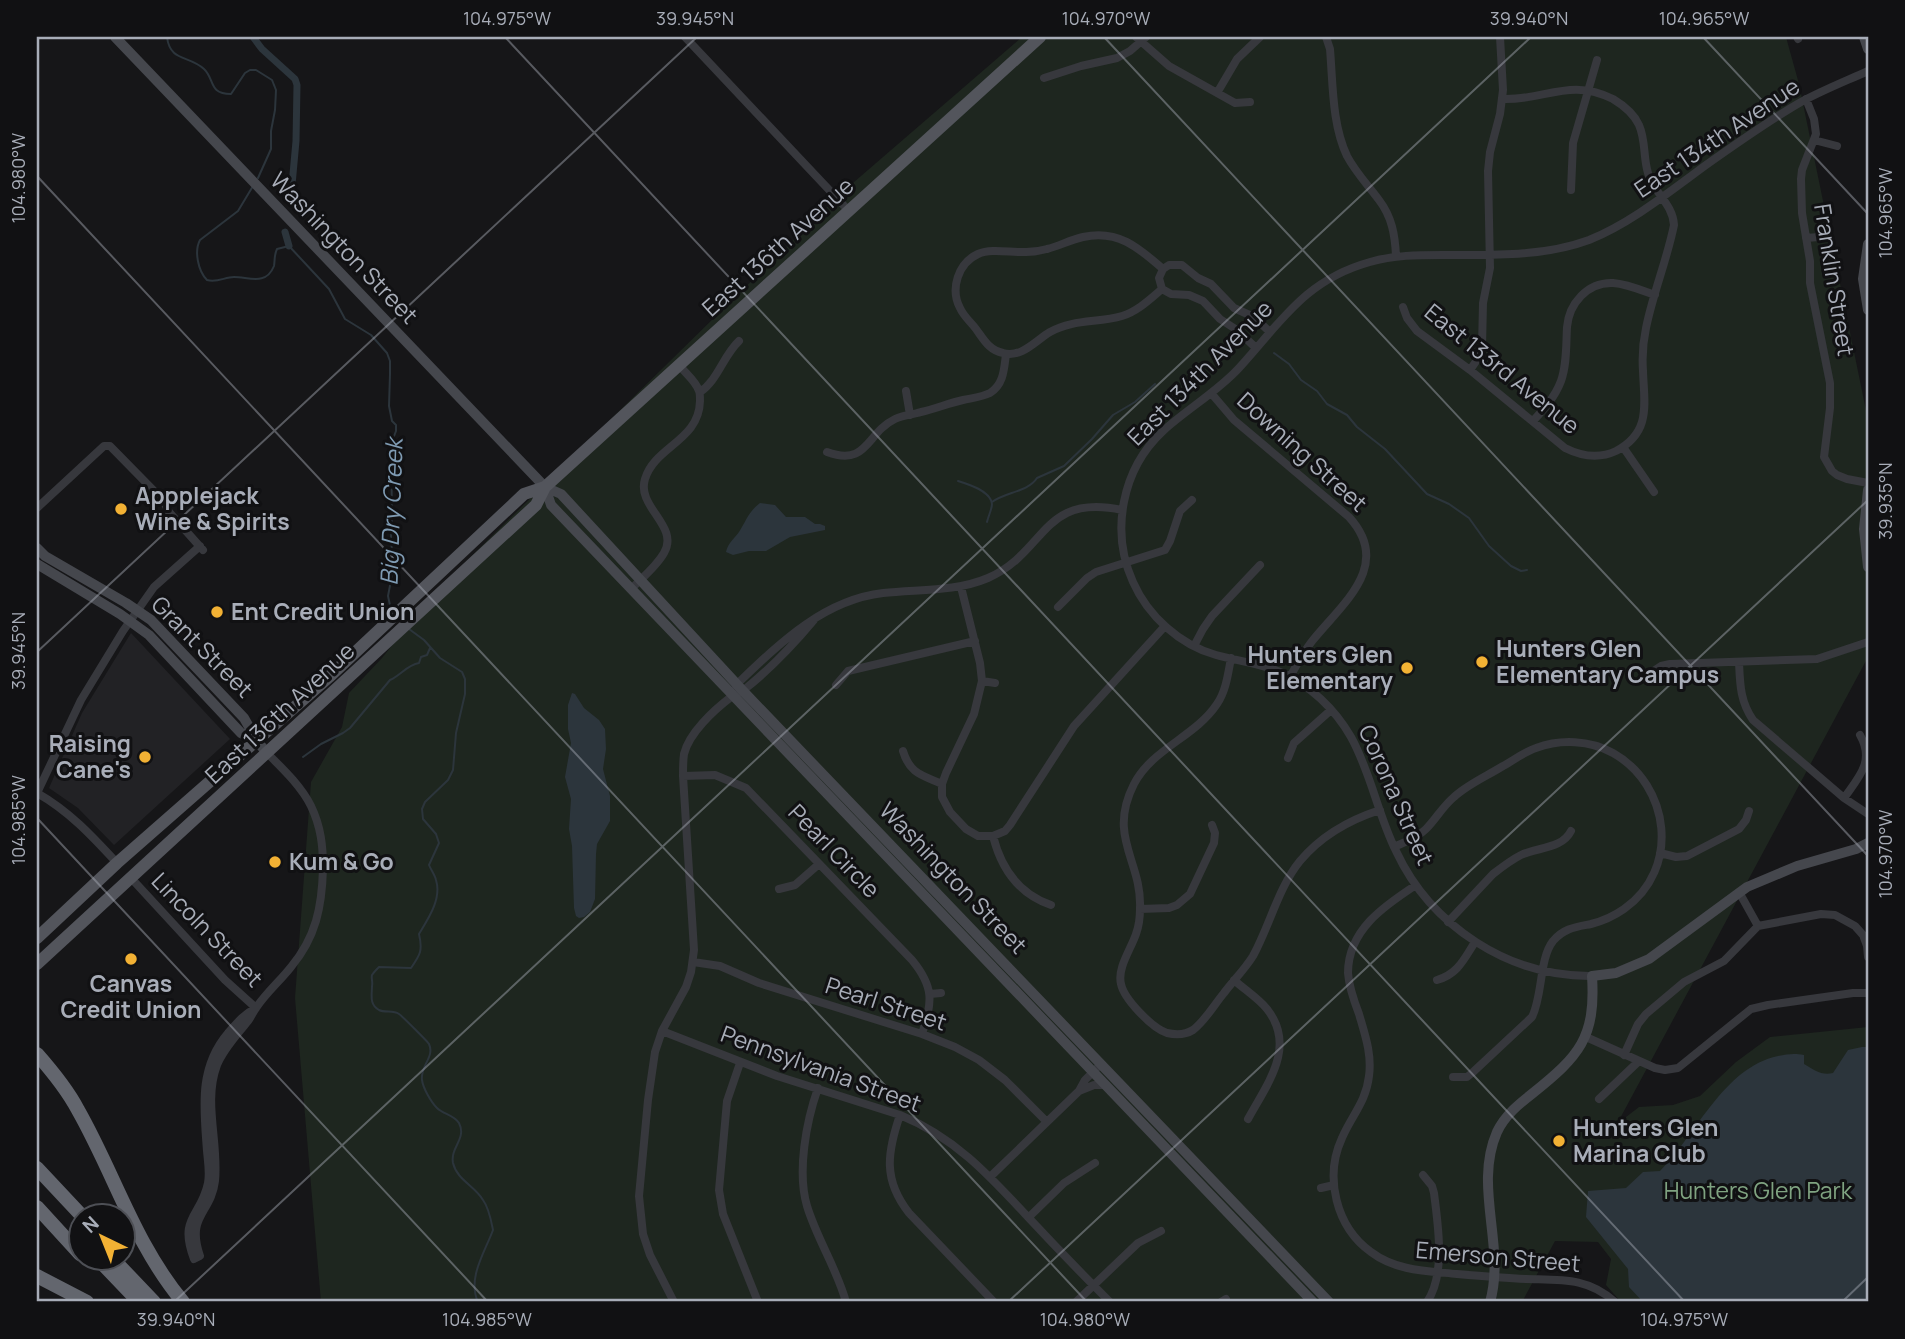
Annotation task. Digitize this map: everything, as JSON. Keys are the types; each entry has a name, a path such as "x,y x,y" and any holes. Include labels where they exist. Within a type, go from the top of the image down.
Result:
{"highway":[{"path":"37,1054 80,1112 144,1247 168,1285 183,1302"},
{"path":"37,1168 69,1202"},
{"path":"37,1179 66,1210"},
{"path":"37,1195 66,1226"},
{"path":"37,1208 66,1239"},
{"path":"98,1272 126,1302"},
{"path":"110,1272 139,1302"},
{"path":"125,1272 154,1302"},
{"path":"135,1272 163,1302"},
{"path":"37,1276 87,1302"}],"main road":[{"name":"Washington Street","path":"115,37 545,487 561,494 1097,1068 1106,1085 1313,1302"},
{"name":"East 136th Avenue","path":"37,964 536,505 545,487 1040,37"},
{"path":"1864,37 1868,48"},
{"path":"1868,244 1863,279 1868,310"},
{"name":"Washington Street","path":"545,487 551,505 732,696 1329,1302"},
{"name":"East 136th Avenue","path":"37,938 117,863 374,636 524,495 545,487"},
{"path":"1868,490 1864,529 1868,567"},
{"name":"Grant Street","path":"37,548 45,556 137,610 166,634 244,718 257,741 267,752"},
{"name":"Grant Street","path":"37,564 130,621 163,648 241,733 257,741"},
{"path":"1490,1302 1496,1261 1487,1178 1492,1145 1500,1126 1512,1110 1567,1065 1586,1037 1594,1005 1592,976 1616,973 1649,959 1739,892 1764,879 1868,843"}],"street":[{"path":"685,37 849,211"},
{"path":"1217,93 1237,59 1260,37"},
{"path":"1326,37 1330,49 1338,133 1357,173 1378,198 1389,217 1395,237 1396,256"},
{"path":"1470,370 1482,348 1483,303 1489,280 1488,159 1503,99 1500,37"},
{"path":"1044,78 1117,58 1130,51 1141,38 1169,66 1235,103 1250,102"},
{"path":"1572,190 1573,143 1597,60"},
{"name":"East 134th Avenue","path":"1122,510 1129,482 1145,452 1164,430 1237,370 1299,300 1325,281 1356,266 1396,256 1490,255 1549,250 1587,240 1620,225 1759,128 1806,99 1868,71"},
{"path":"1503,99 1521,99 1560,90 1588,90 1616,102 1635,118 1643,136 1649,177 1672,212 1675,225 1643,346 1644,413 1641,427 1623,447 1654,492"},
{"name":"Franklin Street","path":"1806,99 1816,134 1801,178 1802,213 1810,261 1810,283 1830,383 1824,457 1837,475 1868,483"},
{"path":"1814,140 1837,146"},
{"path":"1162,289 1127,314 1072,323 1052,331 1021,352 1006,354 989,346 960,310 955,286 957,276 966,264 979,254 990,251 1038,251 1085,236 1106,236 1123,240 1135,246 1163,269"},
{"path":"1806,238 1819,237"},
{"path":"1256,348 1220,319 1203,301 1189,295 1171,295 1162,289 1159,278 1163,269 1175,264 1185,266 1198,278 1211,284 1234,308 1254,317 1270,332"},
{"path":"1533,421 1549,403 1561,381 1566,360 1569,314 1577,299 1595,287 1609,283 1655,295"},
{"name":"East 133rd Avenue","path":"1403,307 1413,327 1565,448 1576,453 1598,456 1623,447"},
{"path":"700,392 712,382 730,350 739,341"},
{"path":"827,452 845,457 856,454 891,421 990,393 1003,377 1006,354"},
{"path":"631,589 665,552 667,542 666,532 646,500 644,480 656,461 695,423 699,414 700,392 678,365"},
{"path":"906,391 910,415"},
{"name":"Downing Street","path":"1211,393 1234,420 1349,517 1364,541 1367,558 1361,580 1311,642 1290,677"},
{"path":"37,508 104,446 110,446 163,500 169,512 202,548 159,581 137,610 81,700 37,793 62,808 117,863"},
{"path":"1058,607 1087,578 1102,569 1165,550 1180,511 1192,500"},
{"path":"674,1302 650,1255 639,1208 655,1052 662,1031 686,987 694,950 683,776 685,752 691,738 740,687 784,652 814,620 837,606 872,595 961,587 1003,569 1066,513 1096,507 1122,510"},
{"name":"Corona Street","path":"1122,510 1126,562 1141,597 1164,625 1194,646 1215,655 1269,668 1290,677 1313,692 1343,724 1355,744 1394,847 1416,885 1448,922 1475,942 1511,961 1564,975 1592,976"},
{"path":"1194,646 1212,616 1261,565"},
{"path":"961,587 982,681 974,713 942,784 942,797 966,829 978,836 993,836 1005,831 1073,726 1164,625"},
{"path":"836,685 848,671 975,641"},
{"path":"1650,674 1666,665 1817,659 1868,642"},
{"path":"1231,659 1226,685 1219,702 1200,723 1150,762 1134,783 1125,811 1124,836 1138,885 1140,909 1136,932 1115,976 1124,993 1142,1014 1156,1028 1177,1035 1198,1025 1253,957 1284,887 1298,863 1331,832 1380,810"},
{"path":"1740,662 1741,698 1753,720 1868,814"},
{"path":"982,681 995,683"},
{"path":"1289,758 1294,743 1331,710"},
{"path":"1844,797 1864,767 1867,750 1860,736"},
{"path":"1394,847 1427,829 1448,803 1471,785 1532,749 1551,744 1586,743 1611,751 1641,775 1659,811 1662,834 1660,853 1645,888 1636,899 1611,917 1568,928 1561,933 1549,948 1537,1007 1530,1019 1467,1077 1453,1077"},
{"path":"903,751 912,771 942,784"},
{"name":"Grant Street","path":"197,1257 188,1237 190,1220 199,1210 208,1181 203,1095 207,1072 214,1053 225,1037 246,1013 256,1008 293,965 313,933 323,894 323,847 316,818 310,804 267,752"},
{"name":"Pearl Circle","path":"683,776 715,775 730,779 746,788 912,960 927,981 930,994"},
{"path":"1660,853 1684,857 1742,827 1749,811"},
{"path":"1140,909 1169,908 1190,894 1214,843 1212,825"},
{"path":"1448,922 1501,867 1531,851 1558,844 1568,837 1571,831"},
{"path":"993,836 997,853 1008,873 1034,899 1051,905"},
{"path":"1112,837 1124,836"},
{"path":"779,889 795,885 819,864"},
{"name":"Lincoln Street","path":"131,878 225,980 256,1008"},
{"name":"Emerson Street","path":"1416,885 1367,922 1350,957 1350,986 1367,1040 1371,1066 1366,1094 1343,1135 1337,1152 1334,1185 1336,1201 1344,1220 1369,1251 1402,1267 1584,1283 1601,1290 1615,1302"},
{"path":"1739,892 1758,926"},
{"path":"1624,1055 1646,1014 1684,982 1724,961 1758,926 1822,914 1835,915 1866,932 1868,957"},
{"path":"1437,980 1454,972 1475,942"},
{"name":"Pearl Street","path":"692,962 720,967 759,983 922,1034 966,1052 1001,1076 1046,1121"},
{"path":"1234,981 1258,1000 1269,1013 1280,1045 1275,1070 1248,1119"},
{"path":"922,1034 930,994 941,993"},
{"path":"1586,1037 1655,1068 1678,1068 1751,1009 1829,996 1868,993"},
{"name":"Pennsylvania Street","path":"662,1031 740,1063 900,1115 945,1138 990,1177 1110,1302"},
{"path":"1175,1046 1177,1035"},
{"path":"1599,1099 1639,1061"},
{"path":"740,1063 727,1101 719,1191 723,1214 758,1302"},
{"path":"1001,1076 1007,1067"},
{"path":"990,1177 1079,1091 1097,1068"},
{"path":"1079,1091 1091,1086 1106,1085"},
{"path":"818,1088 808,1121 803,1189 807,1207 846,1302"},
{"path":"900,1115 891,1145 889,1164 892,1183 900,1201 994,1302"},
{"path":"1028,1217 1064,1183 1095,1163"},
{"path":"1423,1175 1434,1193 1439,1246 1434,1291 1427,1302"},
{"path":"1321,1188 1334,1185"},
{"path":"1076,1302 1138,1243 1161,1231"}],"shaded area":[{"path":"760,503 775,505 786,517 805,517 815,524 825,526 825,530 790,537 766,551 733,555 726,552 750,513"},
{"path":"131,633 230,739 114,845 78,808 49,788 82,713"},
{"path":"572,693 605,729 603,769 610,796 610,821 597,844 595,899 590,912 579,918 574,908 569,829 571,799 565,777 571,743 568,705"},
{"name":"Hunters Glen Park","path":"1868,1047 1868,1302 1643,1302 1629,1287 1628,1269 1586,1217 1588,1191 1626,1188 1643,1172 1660,1171 1726,1088 1759,1063 1778,1056 1800,1054 1804,1055 1804,1064 1818,1072 1829,1074 1833,1073 1848,1050"}],"green space":[{"path":"1022,37 1786,37 1799,84 1868,420 1868,657 1617,1124 1639,1107 1673,1105 1700,1096 1736,1062 1770,1037 1868,1027 1868,1302 1621,1302 1606,1285 1611,1259 1598,1242 1555,1241 1522,1302 321,1302 295,998 311,782 342,727 349,693 382,658 432,595 839,195"}],"waterway":[{"name":"Big Dry Creek","path":"167,37 172,51 204,69 219,92 231,94 250,70 256,70 272,80 276,90 271,149 258,178"},
{"path":"253,37 262,49 295,79 297,85 291,196"},
{"name":"Big Dry Creek","path":"253,186 238,211 200,240 197,255 199,266 207,280 262,278 271,272 277,249 289,246 329,289 345,319 371,335 387,353 390,361 389,406 392,421 396,425 391,444 393,570 388,596 391,610"},
{"path":"285,232 289,246"},
{"path":"1274,353 1289,364 1301,380 1317,391 1327,404 1347,415 1357,427 1385,449 1427,494 1449,504 1469,518 1489,546 1511,566 1521,571 1527,570"},
{"path":"992,502 1064,466 1113,415 1135,402 1155,384"},
{"path":"958,481 978,489 991,499 992,506 987,522"},
{"name":"Big Dry Creek","path":"409,629 424,640 440,658 462,672 465,694 456,733 453,770 448,780 425,802 422,809 423,819 436,834 439,843 429,865 437,887 436,901 419,934 421,949 414,964 411,968 379,967 372,975 372,999 379,1010 399,1014 429,1044 430,1053 422,1075 424,1087 437,1108 459,1123 461,1134 453,1163 458,1174 485,1203 493,1230 476,1274 475,1293 478,1302"},
{"path":"303,757 350,728 390,680 419,663 430,648"}],"place":[{"name":"Appplejack Wine & Spirits","path":"121,509"},
{"name":"Ent Credit Union","path":"217,612"},
{"name":"Hunters Glen Elementary Campus","path":"1482,662"},
{"name":"Hunters Glen Elementary","path":"1407,668"},
{"name":"Raising Cane's","path":"145,757"},
{"name":"Kum & Go","path":"275,862"},
{"name":"Canvas Credit Union","path":"131,959"},
{"name":"Hunters Glen Marina Club","path":"1559,1141"}]}
